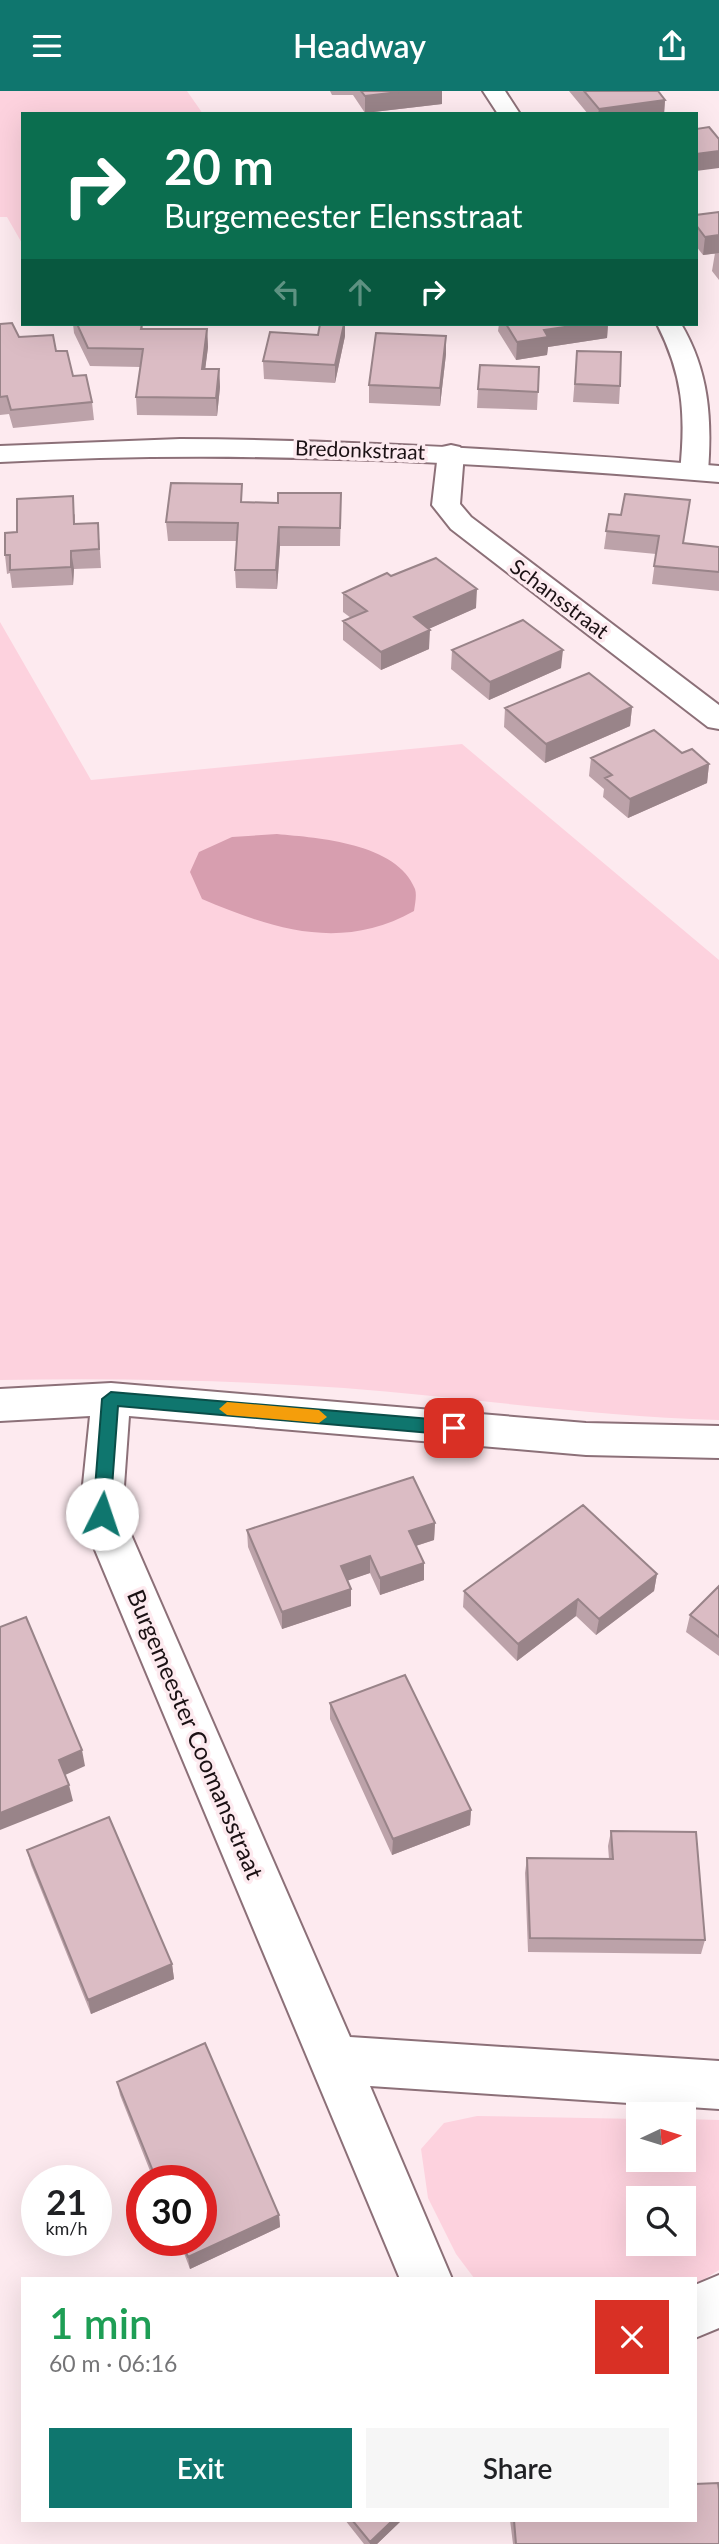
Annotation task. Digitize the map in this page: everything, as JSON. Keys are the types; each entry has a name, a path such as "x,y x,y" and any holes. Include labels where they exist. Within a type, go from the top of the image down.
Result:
{"street":[{"path":"494,91 508,112"},
{"path":"670,326 693,375 698,437 707,473"},
{"name":"Bredonkstraat","path":"0,454 170,446 340,447 707,473"},
{"name":"Schansstraat","path":"452,453 446,505 461,523 719,720"},
{"path":"0,1405 111,1399 586,1439 719,1442"},
{"name":"Burgemeester Coomansstraat","path":"111,1399 102,1514 425,2277"},
{"path":"335,2060 719,2085"},
{"path":"697,2311 719,2301"}],"shaded area":[{"path":"0,91 187,91 202,112 21,112 21,242 7,217 0,217"},
{"path":"0,622 91,780 462,744 719,960 719,1420 625,1415 301,1385 172,1380 0,1380"},
{"path":"277,834 355,846 392,862 406,874 415,889 414,911 360,931 307,932 255,919 202,899 190,872 199,852 232,837"},
{"path":"477,2116 626,2119 626,2172 696,2172 696,2119 719,2120 719,2270 697,2284 697,2277 473,2277 456,2254 428,2198 421,2149 444,2123"}],"building":[{"path":"361,91 407,91 365,96"},
{"path":"584,91 658,91 665,100 599,109"},
{"path":"709,127 719,139 719,151 698,154 698,129"},
{"path":"719,212 719,235 705,237 698,228 698,215"},
{"path":"12,323 19,337 53,335 56,351 67,351 73,376 86,375 92,402 11,410 7,396 0,397 0,324"},
{"path":"78,326 207,329 202,369 219,369 216,398 136,397 143,349 88,348"},
{"path":"320,326 344,326 335,365 263,361 270,332 318,335"},
{"path":"507,326 571,326 544,330 548,337 517,342"},
{"path":"376,333 446,336 440,388 369,385"},
{"path":"577,351 621,352 620,386 575,384"},
{"path":"480,365 539,367 538,392 478,389"},
{"path":"171,483 242,484 241,502 278,503 278,493 341,493 340,528 279,527 276,570 235,570 238,523 166,522"},
{"path":"625,494 690,500 683,543 719,547 719,572 654,566 659,536 606,531 609,514 621,515"},
{"path":"73,496 74,524 98,523 99,549 71,551 71,567 10,570 10,555 5,555 5,533 17,532 17,499"},
{"path":"436,558 477,589 414,617 430,630 381,652 343,621 367,611 343,593 387,573 391,576"},
{"path":"523,620 563,650 490,682 452,650"},
{"path":"589,673 632,707 546,744 505,708"},
{"path":"654,730 682,753 692,749 709,764 630,799 605,778 612,775 591,758"},
{"path":"413,1477 435,1523 409,1531 424,1563 380,1578 370,1556 341,1566 351,1589 282,1612 247,1530"},
{"path":"583,1505 657,1574 599,1619 578,1599 518,1644 464,1591"},
{"path":"719,1586 719,1637 690,1615"},
{"path":"26,1617 82,1750 59,1760 69,1785 0,1813 0,1627"},
{"path":"405,1675 471,1810 393,1839 330,1703"},
{"path":"109,1817 172,1964 88,2000 27,1850"},
{"path":"611,1831 696,1832 705,1940 530,1938 527,1858 613,1859"},
{"path":"205,2043 279,2215 217,2244 217,2165 151,2165 117,2082"},
{"path":"718,2483 719,2544 516,2544 514,2522 697,2522 697,2484"},
{"path":"354,2522 391,2522 370,2542"}],"slow traffic":[{"path":"227,1409 319,1417"}],"route":[{"path":"102,1514 111,1399 454,1428"}]}
